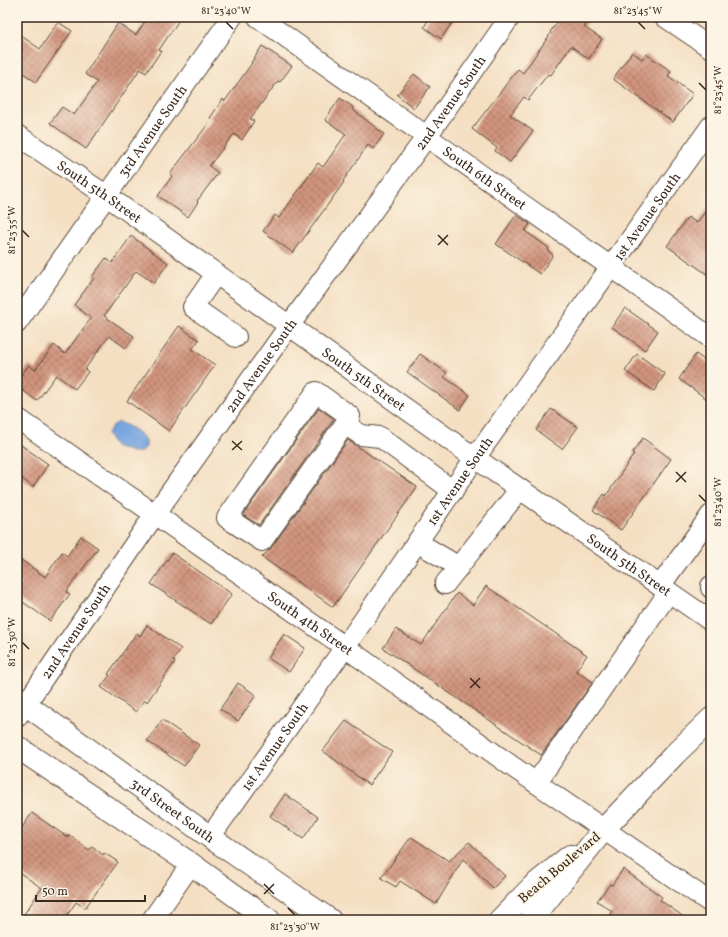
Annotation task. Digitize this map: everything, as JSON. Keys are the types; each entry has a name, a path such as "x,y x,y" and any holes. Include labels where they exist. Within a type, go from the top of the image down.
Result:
{"main road":[{"name":"3rd Street South","path":"20,707 330,920"},
{"path":"604,829 675,754 711,719"},
{"path":"17,747 191,864 269,920"},
{"name":"Beach Boulevard","path":"500,920 532,887 604,829"},
{"name":"Beach Boulevard","path":"531,920 604,829"}],"street":[{"name":"3rd Avenue South","path":"17,323 232,17"},
{"name":"South 6th Street","path":"258,17 711,338"},
{"name":"2nd Avenue South","path":"20,707 155,514 427,136 510,17"},
{"path":"665,17 711,48"},
{"name":"1st Avenue South","path":"210,837 345,647 475,458 711,126"},
{"name":"South 5th Street","path":"17,135 106,196 475,458 711,621"},
{"path":"216,274 193,307 236,337"},
{"path":"316,392 350,416 344,424 262,542 227,518 316,392"},
{"name":"South 4th Street","path":"17,418 345,647 536,783 711,903"},
{"path":"344,424 361,435 380,437 453,491"},
{"path":"445,584 520,489"},
{"path":"536,783 665,589 704,539 711,515"},
{"path":"417,542 459,567"},
{"path":"152,920 191,864"}],"water":[{"path":"119,422 127,425 146,440 146,447 141,452 132,452 115,446 107,434 112,426"}],"building":[{"path":"148,17 181,17 146,73 140,69 86,149 50,123 62,107 74,115 97,82 85,74 118,23 136,35"},
{"path":"430,17 456,17 441,39 424,27"},
{"path":"561,17 591,17 584,27 602,39 589,59 571,46 551,75 548,74 528,100 524,97 510,115 533,131 510,162 495,151 497,148 472,129 518,69 523,73"},
{"path":"58,22 72,31 36,82 17,69 17,33 40,49"},
{"path":"262,46 292,66 280,82 278,81 250,119 254,121 242,140 234,134 209,166 218,173 197,201 198,202 188,217 158,196 172,176 170,174 212,119 210,118 223,99 225,101"},
{"path":"632,52 642,59 646,54 671,71 668,76 693,94 673,122 613,79"},
{"path":"414,74 430,87 414,108 397,95"},
{"path":"340,98 353,107 352,109 384,134 373,149 368,145 343,181 344,182 293,253 263,231 275,215 279,218 318,163 323,167 346,134 325,120"},
{"path":"711,203 711,277 667,246 688,217 697,223"},
{"path":"516,215 530,224 525,231 549,248 548,251 553,255 540,274 496,244"},
{"path":"131,236 168,263 154,283 136,271 104,316 134,336 126,348 109,336 85,369 88,372 75,389 56,375 37,401 17,386 17,381 29,365 35,370 54,345 65,354 91,318 74,305 94,278 92,277 106,258 112,263"},
{"path":"625,308 658,331 645,350 612,327"},
{"path":"179,326 199,340 192,349 215,365 169,431 127,401"},
{"path":"420,354 447,373 444,377 470,395 460,410 407,372"},
{"path":"637,354 665,374 654,391 625,371"},
{"path":"696,354 711,365 711,402 679,379"},
{"path":"319,408 334,419 259,525 243,515"},
{"path":"551,409 578,427 562,449 536,430"},
{"path":"643,438 671,459 621,530 593,510 604,494 606,496 634,454 632,453"},
{"path":"348,440 417,487 333,607 262,557 271,548"},
{"path":"21,445 48,464 33,487 17,475 17,452"},
{"path":"81,536 98,548 66,592 70,594 50,621 17,598 17,590 21,584 17,581 17,557 45,577 62,552 67,556"},
{"path":"172,553 232,594 211,624 151,584"},
{"path":"486,586 587,655 576,671 593,682 541,755 383,648 396,629 421,645 457,593 473,605"},
{"path":"147,625 181,649 173,660 175,662 147,702 145,700 136,712 101,687 110,675 108,674 136,634 140,636"},
{"path":"284,634 305,648 289,672 268,658"},
{"path":"238,683 256,695 238,721 220,709"},
{"path":"162,720 199,745 184,766 147,741"},
{"path":"346,721 392,752 369,785 323,751"},
{"path":"285,794 318,817 303,839 270,816"},
{"path":"32,813 67,837 69,835 89,850 92,846 103,855 104,853 118,862 85,908 76,902 64,920 20,920 42,888 17,871 17,835"},
{"path":"411,837 449,861 469,842 505,876 493,888 463,859 436,904 400,881 396,887 381,878"},
{"path":"623,869 662,897 660,900 688,920 606,920 612,911 597,901 610,884 612,885"}]}
